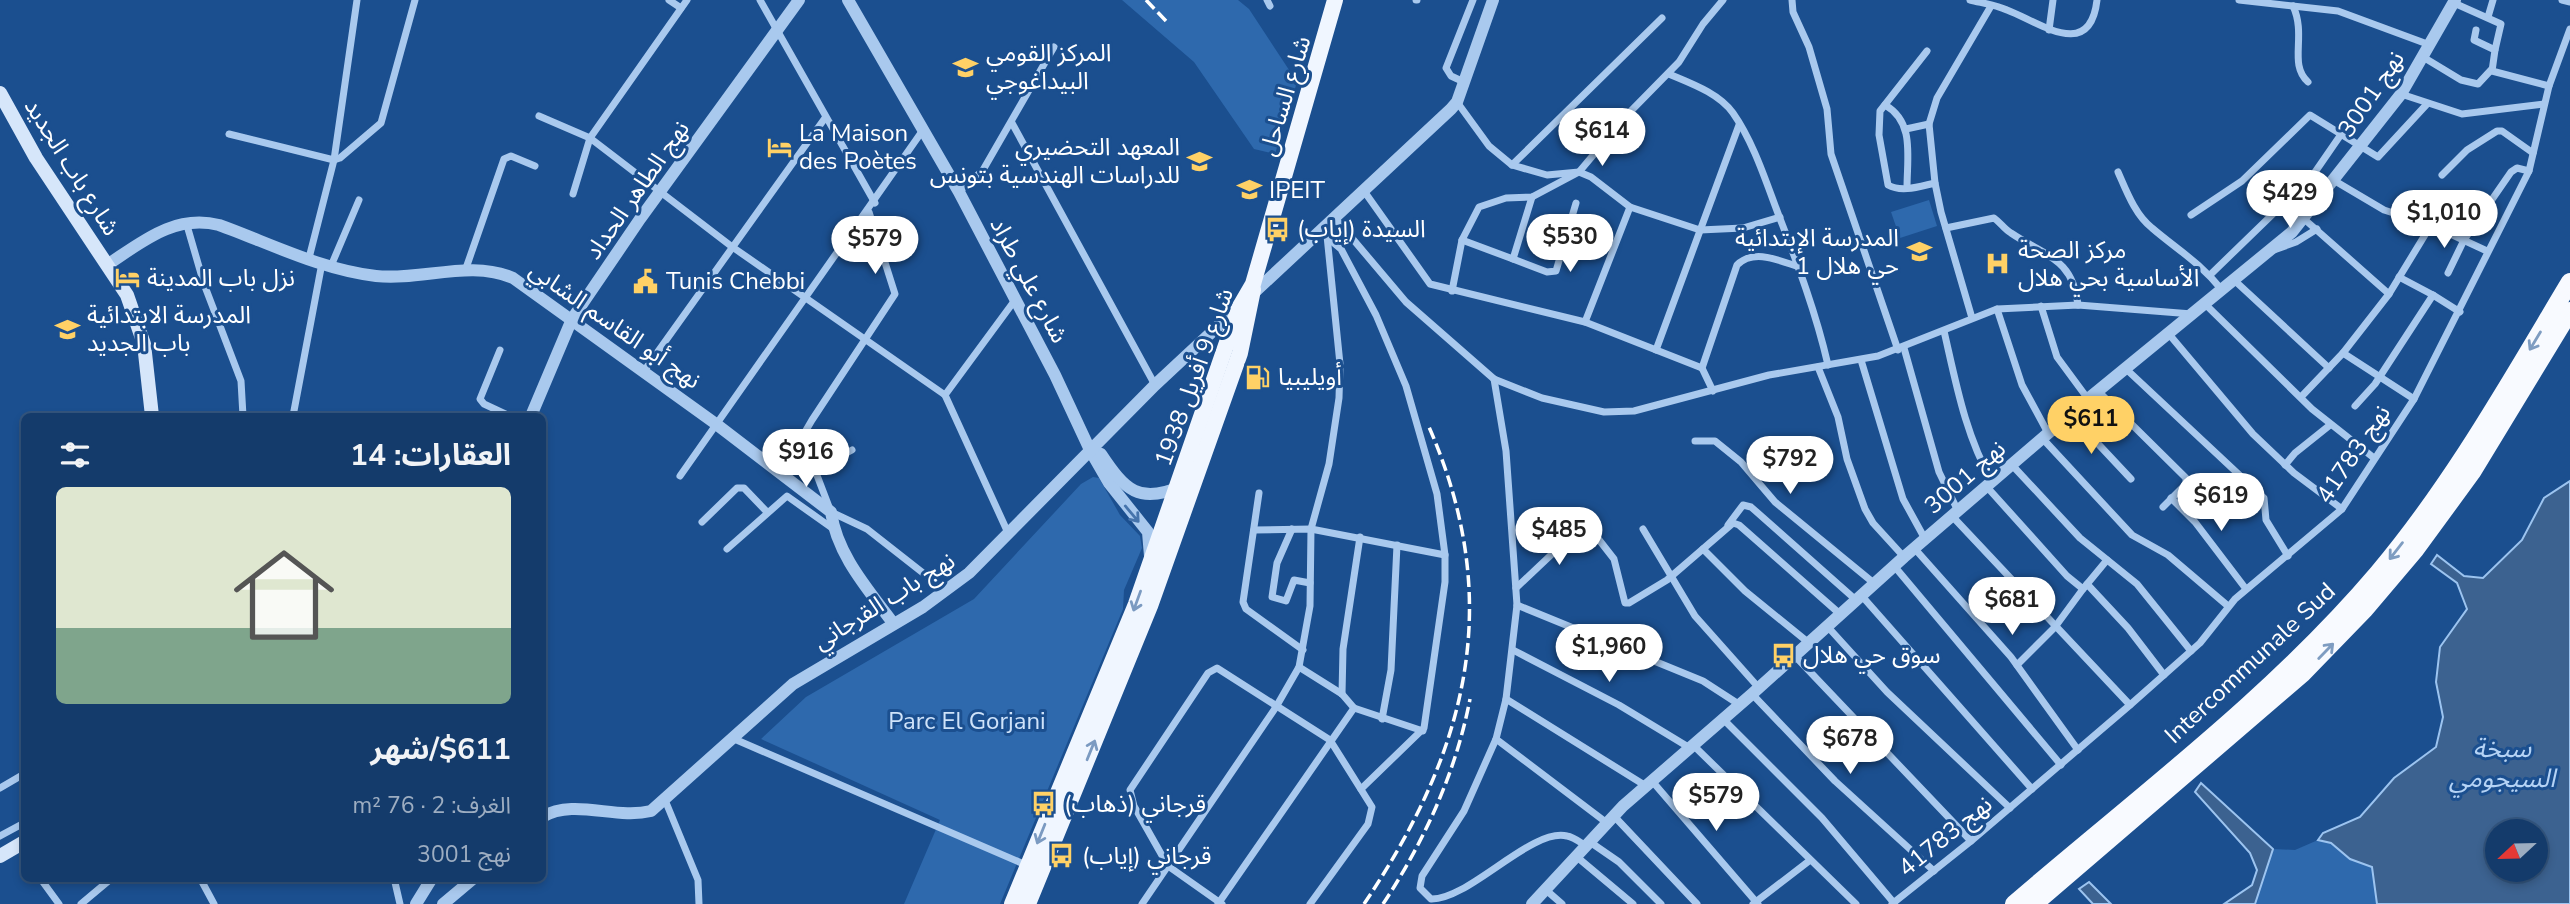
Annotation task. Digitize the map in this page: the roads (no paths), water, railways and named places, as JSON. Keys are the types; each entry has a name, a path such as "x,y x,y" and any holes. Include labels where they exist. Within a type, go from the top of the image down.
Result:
{"highway":[{"name":"Intercommunale Sud","path":"2014,904 2274,682 2364,589 2450,479 2570,282"},
{"name":"Intercommunale Sud","path":"2034,904 2302,674 2365,609 2415,550 2472,471 2570,311"}],"main road":[{"name":"شارع الساحل","path":"1253,290 1335,0"},
{"name":"شارع باب الجديد","path":"0,93 36,158 127,295 138,324 152,413"},
{"name":"شارع 9 أفريل 1938","path":"1233,351 1239,308 1253,290"},
{"name":"شارع 9 أفريل 1938","path":"1028,904 1150,606 1186,484 1253,290"},
{"name":"شارع 9 أفريل 1938","path":"1012,904 1136,604 1149,563 1186,484"},
{"path":"0,856 21,847"}],"street":[{"path":"309,258 334,160 357,0"},
{"path":"229,134 334,160 376,130 381,123 415,0"},
{"path":"669,0 681,8"},
{"path":"573,194 590,138 687,0"},
{"path":"760,0 875,203"},
{"name":"نهج الطاهر الحداد","path":"532,413 572,319 799,0"},
{"name":"شارع علي طراد","path":"848,0 959,192 1109,483 1147,532 1149,563"},
{"path":"1327,0 1331,21"},
{"path":"1464,82 1448,73 1447,62 1473,0"},
{"path":"1253,290 1330,228 1364,191 1457,102 1493,0"},
{"path":"1452,291 1462,240 1482,205 1506,198 1532,197 1579,172 1626,115 1669,74 1723,0"},
{"path":"1792,0 1793,12 1809,47 1827,109 1831,154 1901,349 1939,472 1955,514 2055,627 2130,705"},
{"path":"1970,0 2006,9 2049,30 2067,35 2084,30 2091,21 2097,0"},
{"path":"2006,9 2007,0"},
{"path":"2049,30 2053,0"},
{"path":"2239,0 2338,11 2430,44"},
{"path":"2487,17 2493,0"},
{"path":"2562,0 2570,2"},
{"path":"2423,57 2444,71 2470,82 2481,83 2491,70 2501,24 2454,1"},
{"name":"نهج 3001","path":"1532,904 1610,819 1840,614 2093,395 2204,303 2272,251 2335,181 2401,94 2454,1"},
{"path":"1972,318 1935,183 1929,124 1937,98 1991,6"},
{"path":"2293,6 2301,31 2298,70 2308,82"},
{"path":"1512,165 1662,18"},
{"name":"نهج 41783","path":"1893,903 1972,841 2130,705 2191,651 2228,606 2246,589 2342,509 2414,399 2529,171 2549,86 2570,29"},
{"path":"2476,30 2474,40 2495,50"},
{"path":"959,192 983,170 1054,47"},
{"path":"1927,51 1880,111 1878,120 1888,185 1907,188 1935,183"},
{"path":"2491,70 2549,86"},
{"path":"1669,74 1717,98 1732,111 1780,217 1799,267 1816,315 1828,365"},
{"path":"2401,94 2462,114 2544,104"},
{"path":"1457,102 1489,146 1512,165 1547,175 1579,172 1591,177 1630,207 1700,230 1743,228 1780,217"},
{"path":"2191,215 2242,181 2310,116 2379,156 2427,104"},
{"path":"1885,105 1902,118 1906,129 1907,188"},
{"path":"539,116 590,138 731,246 867,338 945,395 1009,536"},
{"path":"644,371 825,118"},
{"path":"1012,123 1155,385"},
{"path":"1656,350 1739,124"},
{"path":"1906,129 1929,124"},
{"path":"680,476 869,212 924,130"},
{"path":"2442,175 2473,145 2497,131 2502,131 2533,153"},
{"path":"2210,275 2313,175 2342,133"},
{"path":"465,272 504,159 511,156 535,166"},
{"path":"2448,273 2464,240 2511,172 2516,169 2529,171"},
{"path":"2118,172 2129,196 2151,228 2183,250 2222,290"},
{"path":"2335,181 2384,210 2431,225 2487,251"},
{"path":"1364,191 1424,277 1437,288 1585,322 1702,368 1713,391"},
{"path":"1513,259 1532,197"},
{"path":"294,413 327,265 359,200"},
{"path":"1462,240 1547,272 1556,271 1576,203"},
{"path":"1585,322 1630,207"},
{"path":"869,212 895,290 892,301 805,432 805,444 831,512 833,528 852,567 893,623"},
{"path":"1946,228 1994,218 2008,231 2060,262 2071,276 2078,305"},
{"path":"2304,218 2389,293"},
{"path":"186,222 204,285 241,381 243,413"},
{"name":"نهج أبو القاسم الشابي","path":"107,265 162,229 186,222 219,225 327,265 394,277 477,269 501,273 532,290 644,371 831,512"},
{"path":"2301,397 2343,353 2389,293 2431,225"},
{"path":"1330,228 1406,302 1494,379 1542,398 1604,412 1634,411 1769,375 1861,360 1901,349 1997,309 2078,305 2192,314"},
{"path":"1142,904 1276,707 1299,667 1310,606 1311,529 1329,464 1339,398 1340,364 1330,228"},
{"path":"1330,228 1376,315 1406,386 1437,494 1444,555 1445,582 1423,731 1361,789"},
{"path":"2272,251 2296,242 2317,229"},
{"path":"1702,368 1740,262 1752,257 1767,257 1799,267"},
{"path":"2399,277 2460,312"},
{"path":"2234,280 2329,368"},
{"path":"2356,406 2379,377 2434,295"},
{"path":"945,395 1015,299"},
{"path":"2204,303 2330,425 2374,458"},
{"path":"2041,306 2057,357 2093,395 2186,478 2186,484 2163,508"},
{"name":"نهج باب القرجاني","path":"546,816 569,809 642,813 665,800 793,684 946,592 1009,536 1090,443 1239,308"},
{"path":"1997,309 2019,377 2045,436 2132,535 2168,555 2228,606"},
{"path":"1944,331 1961,405 1989,484 2085,587 2128,628 2164,675"},
{"path":"2168,333 2235,415 2285,465 2342,509"},
{"path":"1208,338 1220,338 1233,351"},
{"path":"500,350 480,399 484,404 504,413"},
{"path":"2343,353 2414,399"},
{"path":"1861,360 1903,499 1925,539"},
{"path":"1818,367 1838,417 1847,459 1873,523 1899,562 2061,765"},
{"path":"2125,369 2264,498 2266,520 2288,556"},
{"path":"1494,379 1506,451 1517,604 1507,699 1496,739 1464,811 1419,884 1422,892 1431,899 1454,894 1514,854 1557,836 1567,836 1588,844 1619,862 1661,904"},
{"path":"2071,415 2131,479"},
{"path":"2285,465 2295,453 2330,425"},
{"path":"1695,441 1714,441 1741,462 1775,502 1875,584"},
{"name":"شارع علي طراد","path":"1090,443 1128,489 1138,494 1147,495 1186,484"},
{"path":"814,470 852,450"},
{"path":"2012,465 2080,538 2137,584 2191,651"},
{"path":"702,522 737,488 744,488 767,512"},
{"path":"1259,494 1243,602 1246,609 1303,650"},
{"path":"727,548 784,497 791,496 833,528"},
{"path":"2171,498 2195,522 2246,589"},
{"path":"1516,588 1552,554 1589,527 1614,559 1626,604 1673,576 1747,504 1859,598 2032,789"},
{"path":"831,512 867,529 946,592"},
{"path":"1728,525 1740,525 1840,614"},
{"path":"1643,528 1695,616 1756,691 1835,781 1934,872"},
{"path":"1293,529 1277,563 1272,597 1286,601 1294,580 1310,583"},
{"path":"1254,530 1311,529 1444,555"},
{"path":"1342,694 1346,626 1360,537"},
{"path":"1382,719 1391,670 1397,545"},
{"path":"1703,549 1740,586 1809,643"},
{"path":"1915,549 2017,665 2078,750"},
{"path":"2017,665 2055,627 2107,560"},
{"path":"1517,604 1703,681 1740,705"},
{"path":"1827,626 1886,692 2010,808"},
{"path":"1513,650 1692,746 1856,904"},
{"path":"1795,656 1972,841"},
{"path":"1299,667 1342,694 1354,708 1423,731"},
{"path":"1310,904 1368,824 1373,812 1330,740 1222,670 1212,669 1138,773 1130,790 1134,806 1168,866 1219,903 1330,740 1354,708"},
{"path":"1507,699 1649,783 1756,903 1809,861"},
{"path":"1723,719 1822,818 1893,903"},
{"path":"732,738 1028,866"},
{"path":"1496,739 1610,819 1697,904"},
{"path":"0,788 21,776"},
{"path":"665,800 698,880 699,904"},
{"path":"0,836 21,825"},
{"path":"1577,857 1633,904"},
{"path":"43,882 59,904"},
{"path":"81,904 107,882"},
{"path":"202,882 214,904"},
{"path":"395,882 400,904"},
{"path":"416,904 430,882"},
{"path":"443,904 469,882"},
{"path":"1546,890 1562,904"}],"water":[{"name":"سبخة السيجومي","path":"2570,481 2570,904 2377,904 2372,867 2350,859 2331,843 2318,840 2323,833 2360,817 2394,778 2436,747 2443,717 2436,682 2440,647 2467,609 2457,583 2431,564 2437,555 2464,576 2483,578 2522,540 2544,498"},
{"path":"2201,783 2273,849 2255,904 2224,904 2252,885 2257,870 2250,853 2195,792"},
{"path":"2089,882 2111,904 2093,904 2079,889"}],"railway":[{"path":"1146,0 1166,21"},
{"path":"1364,904 1400,847 1428,790 1450,732 1464,674 1469,615 1466,554 1453,492 1429,427"},
{"path":"1383,904 1412,856 1437,806 1456,753 1470,699"}],"place":[{"name":"المركز القومي البيداغوجي","path":"966,67"},
{"name":"La Maison des Poètes","path":"779,147"},
{"name":"المعهد التحضيري للدراسات الهندسية بتونس","path":"1200,161"},
{"name":"IPEIT","path":"1249,190"},
{"name":"السيدة (إياب)","path":"1277,229"},
{"name":"المدرسة الإبتدائية حي هلال 1","path":"1919,252"},
{"name":"مركز الصحة الأساسية بحي هلال","path":"1998,264"},
{"name":"نزل باب المدينة","path":"127,278"},
{"name":"Tunis Chebbi","path":"646,281"},
{"name":"المدرسة الابتدائية باب الجديد","path":"67,329"},
{"name":"أويليبيا","path":"1258,377"},
{"name":"سوق حي هلال","path":"1783,655"},
{"name":"قرجاني (ذهاب)","path":"1044,804"},
{"name":"قرجاني (إياب)","path":"1062,856"}],"park label":[{"name":"Parc El Gorjani","path":"967,721"}]}
